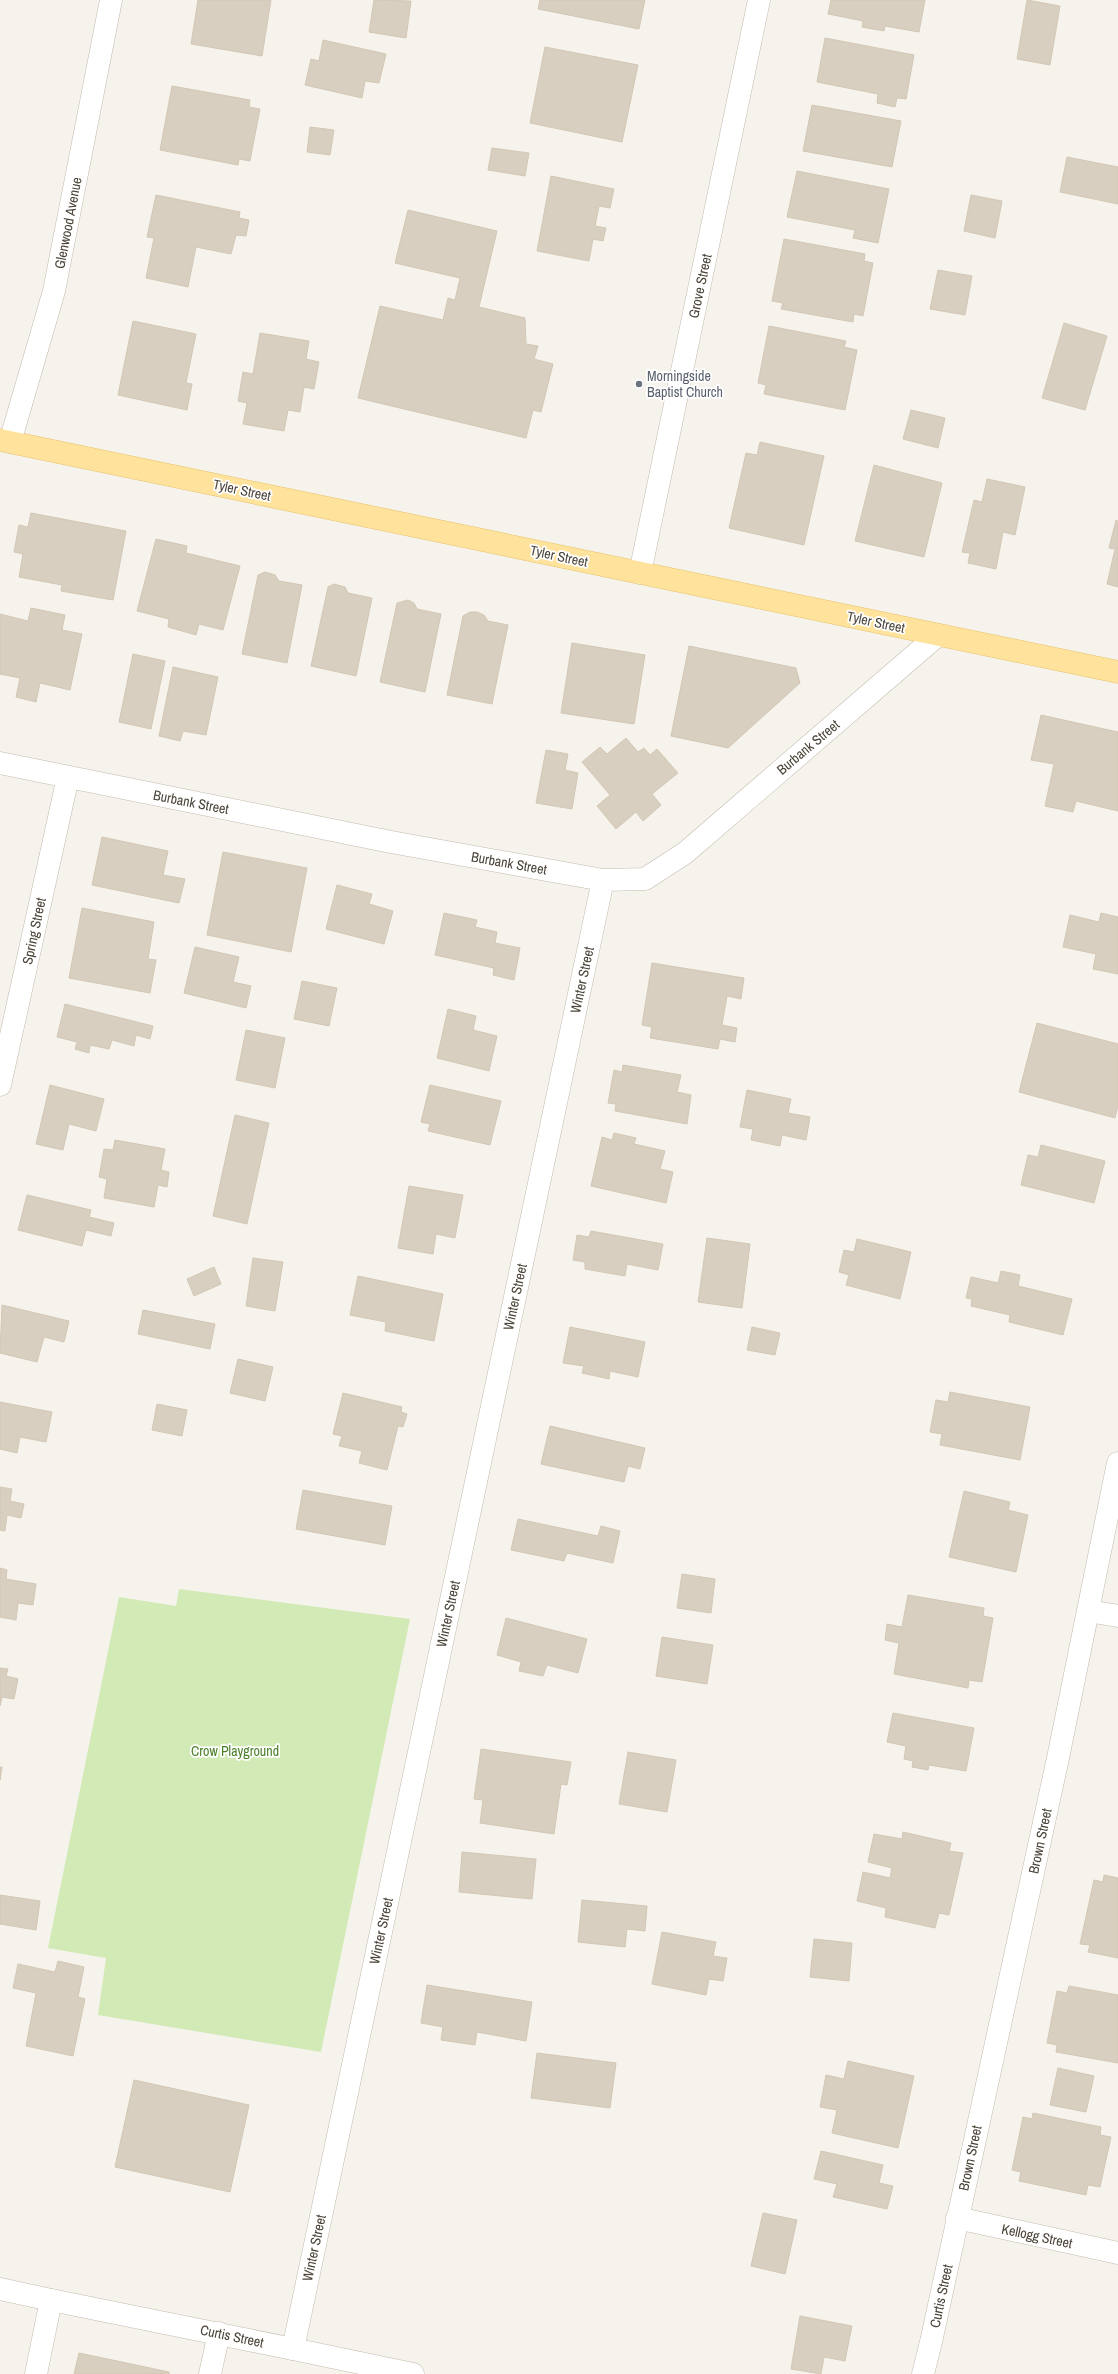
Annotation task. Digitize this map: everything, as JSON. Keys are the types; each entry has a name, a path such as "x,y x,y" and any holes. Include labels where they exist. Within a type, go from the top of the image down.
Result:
{"main road":[{"name":"Tyler Street","path":"5,441 1118,672"}],"street":[{"name":"Glenwood Avenue","path":"5,441 54,292 111,0"},
{"name":"Grove Street","path":"640,573 759,0"},
{"name":"Burbank Street","path":"0,762 391,842 603,880 645,879 685,853 938,635"},
{"name":"Spring Street","path":"0,1085 68,777"},
{"name":"Winter Street","path":"292,2349 603,880"},
{"name":"Brown Street","path":"957,2218 1088,1611 1118,1463"},
{"path":"1088,1611 1118,1616"},
{"name":"Curtis Street","path":"923,2374 957,2218"},
{"name":"Kellogg Street","path":"957,2218 1118,2253"},
{"path":"0,2289 51,2300 36,2374"},
{"name":"Curtis Street","path":"51,2300 219,2333 413,2374"},
{"path":"210,2374 219,2333"}],"green space":[{"name":"Crow Playground","path":"179,1589 410,1619 321,2052 98,2015 106,1958 48,1948 119,1597 176,1606"}],"building":[{"path":"198,0 271,0 262,56 191,44"},
{"path":"374,0 411,1 406,38 369,32"},
{"path":"540,0 645,0 639,29 538,9"},
{"path":"831,0 925,0 919,32 885,26 884,31 862,27 863,21 828,14"},
{"path":"1027,0 1060,6 1050,65 1017,59"},
{"path":"825,38 914,55 906,99 897,98 895,107 877,103 878,94 817,82"},
{"path":"323,40 386,54 379,83 365,81 362,98 305,85 311,59 319,61"},
{"path":"545,47 638,65 622,142 530,123"},
{"path":"172,86 250,100 249,107 260,109 250,161 239,159 238,165 160,150"},
{"path":"812,105 901,121 892,167 803,151"},
{"path":"310,127 334,130 330,155 307,152"},
{"path":"492,148 529,153 525,176 488,170"},
{"path":"1067,157 1118,167 1118,204 1060,192"},
{"path":"797,171 889,189 878,243 853,238 855,230 787,217"},
{"path":"551,176 614,189 610,208 599,206 595,226 606,228 603,241 593,239 589,261 537,251"},
{"path":"156,195 240,212 239,218 249,220 246,236 236,235 231,254 196,247 188,287 146,278 154,238 147,237"},
{"path":"971,195 1002,201 995,238 964,231"},
{"path":"408,210 497,231 479,307 525,318 526,344 538,346 534,359 553,364 541,412 533,410 526,438 358,398 380,306 443,320 448,298 455,300 460,278 395,263"},
{"path":"784,239 865,254 864,261 873,263 863,316 854,314 853,322 781,309 783,303 772,301"},
{"path":"938,270 972,276 965,315 930,309"},
{"path":"133,321 196,334 186,383 192,384 187,410 118,395"},
{"path":"1064,323 1107,336 1085,410 1042,398"},
{"path":"769,326 846,341 844,347 857,350 845,410 764,394 766,385 758,383"},
{"path":"260,333 309,341 306,359 319,362 314,389 304,387 300,412 288,410 284,431 243,424 247,403 238,401 243,372 253,374"},
{"path":"911,410 945,418 938,448 903,439"},
{"path":"760,442 824,456 804,545 729,528 746,453 757,455"},
{"path":"874,465 942,483 924,557 855,541"},
{"path":"987,479 1025,487 1015,535 1003,532 996,569 968,563 970,553 962,552 974,500 982,502"},
{"path":"31,513 126,531 113,600 61,591 62,585 19,577 23,554 14,552 19,525 28,527"},
{"path":"1116,520 1118,521 1118,587 1107,584 1115,549 1109,548"},
{"path":"156,539 187,546 186,553 240,566 223,630 199,624 196,635 168,627 169,619 137,611"},
{"path":"265,572 275,575 279,581 302,585 287,663 242,654 258,575"},
{"path":"334,584 345,587 348,593 372,598 356,676 311,666 328,587"},
{"path":"408,600 414,603 417,609 441,614 425,692 380,682 397,603"},
{"path":"31,608 65,615 62,630 82,634 70,690 40,683 36,702 16,697 20,678 0,674 0,614 28,621"},
{"path":"470,612 477,612 484,615 488,621 508,625 492,704 447,695 463,616"},
{"path":"572,643 645,655 634,724 561,713"},
{"path":"689,646 796,668 800,683 728,748 671,736"},
{"path":"133,654 165,661 151,729 119,722"},
{"path":"173,667 218,677 206,735 183,731 180,741 159,736"},
{"path":"1041,715 1118,732 1118,811 1076,801 1073,812 1045,806 1054,764 1031,760"},
{"path":"626,738 638,752 644,748 650,755 657,749 678,773 652,794 661,805 643,821 636,812 616,829 597,806 610,795 582,762 600,747 607,754"},
{"path":"546,750 568,754 565,770 578,773 572,809 536,803"},
{"path":"102,837 168,851 163,875 185,879 179,903 92,885"},
{"path":"223,852 307,868 291,952 207,935"},
{"path":"337,885 372,894 369,904 393,911 384,944 326,929"},
{"path":"82,908 154,922 148,959 156,960 150,993 69,978"},
{"path":"444,913 477,920 475,927 497,932 495,943 520,948 514,980 493,975 494,968 435,955"},
{"path":"1101,913 1118,917 1118,974 1093,969 1096,954 1063,947 1070,915 1099,922"},
{"path":"195,947 239,957 233,982 251,986 246,1008 184,993"},
{"path":"652,963 744,978 741,999 727,996 722,1025 737,1028 735,1042 720,1039 718,1049 650,1038 652,1027 642,1025"},
{"path":"302,981 337,988 329,1026 294,1019"},
{"path":"65,1004 153,1026 150,1039 136,1035 134,1046 112,1040 109,1049 90,1045 89,1053 75,1049 77,1042 57,1037"},
{"path":"448,1009 476,1016 473,1030 497,1036 489,1071 437,1058"},
{"path":"1037,1023 1118,1044 1118,1105 1115,1118 1019,1092"},
{"path":"246,1030 285,1038 275,1088 236,1080"},
{"path":"623,1065 681,1075 677,1092 691,1095 687,1124 615,1111 616,1104 608,1103 614,1070 622,1072"},
{"path":"50,1085 104,1099 96,1131 69,1124 63,1150 36,1144"},
{"path":"430,1085 501,1101 490,1145 428,1131 430,1124 421,1122"},
{"path":"747,1090 791,1099 788,1113 810,1117 806,1140 782,1135 780,1146 751,1140 753,1129 740,1127"},
{"path":"235,1115 269,1123 247,1224 213,1216"},
{"path":"614,1133 636,1138 634,1144 665,1151 660,1169 673,1172 666,1203 591,1186 602,1137 612,1140"},
{"path":"115,1140 165,1149 161,1170 169,1172 167,1187 158,1185 154,1207 104,1198 107,1179 99,1177 104,1149 113,1150"},
{"path":"1041,1145 1105,1161 1094,1203 1021,1185 1028,1155 1038,1157"},
{"path":"409,1186 463,1195 455,1238 436,1234 433,1254 398,1248"},
{"path":"27,1195 91,1210 89,1217 114,1223 111,1236 86,1230 82,1246 18,1230"},
{"path":"591,1231 663,1244 658,1270 627,1264 625,1276 585,1269 585,1262 573,1260 577,1235 589,1237"},
{"path":"707,1238 750,1244 742,1308 698,1302"},
{"path":"857,1239 911,1252 900,1299 846,1285 849,1275 839,1272 844,1250 854,1252"},
{"path":"253,1258 283,1262 275,1311 246,1306"},
{"path":"214,1267 221,1284 194,1296 187,1279"},
{"path":"1001,1271 1020,1275 1018,1286 1072,1299 1063,1335 1009,1322 1010,1315 971,1306 972,1299 966,1298 971,1277 998,1283"},
{"path":"358,1276 443,1294 434,1341 385,1331 386,1322 350,1315"},
{"path":"2,1305 69,1321 64,1342 44,1337 37,1362 0,1353"},
{"path":"143,1310 215,1324 210,1349 138,1334"},
{"path":"570,1327 645,1342 638,1377 610,1371 609,1379 582,1373 584,1366 563,1363"},
{"path":"752,1327 780,1333 775,1355 747,1350"},
{"path":"238,1359 273,1367 265,1401 230,1393"},
{"path":"950,1392 1030,1407 1020,1460 940,1445 942,1434 930,1432 936,1400 948,1402"},
{"path":"343,1393 402,1407 401,1412 407,1414 403,1427 398,1426 387,1470 359,1463 362,1451 339,1446 342,1436 333,1434"},
{"path":"0,1402 52,1412 46,1442 20,1437 17,1453 0,1449"},
{"path":"157,1404 187,1410 182,1436 152,1430"},
{"path":"550,1426 645,1448 640,1469 628,1466 624,1482 541,1464"},
{"path":"0,1487 12,1489 10,1501 24,1504 21,1518 7,1515 5,1531 0,1530"},
{"path":"303,1490 392,1506 385,1545 296,1529"},
{"path":"964,1491 1010,1502 1008,1510 1028,1515 1016,1572 949,1557"},
{"path":"518,1519 598,1536 601,1526 620,1531 613,1563 567,1553 564,1561 511,1550"},
{"path":"0,1568 7,1570 6,1579 36,1584 33,1605 18,1603 16,1620 0,1617"},
{"path":"682,1574 715,1579 711,1613 677,1608"},
{"path":"908,1595 984,1608 983,1616 993,1618 982,1682 969,1680 968,1688 894,1674 899,1643 885,1640 887,1624 902,1627"},
{"path":"506,1618 587,1639 578,1673 547,1665 543,1676 519,1671 521,1662 497,1655"},
{"path":"662,1637 713,1645 707,1684 656,1676"},
{"path":"0,1668 8,1669 6,1676 18,1679 14,1699 2,1697 0,1706"},
{"path":"893,1713 974,1728 966,1771 929,1765 928,1770 912,1767 913,1761 904,1759 906,1746 887,1742"},
{"path":"481,1749 571,1762 567,1785 561,1784 554,1834 480,1823 483,1800 474,1799"},
{"path":"628,1752 676,1760 667,1812 619,1804"},
{"path":"0,1767 2,1767 0,1780"},
{"path":"903,1832 951,1843 949,1851 963,1853 949,1915 939,1913 935,1928 885,1917 886,1908 857,1901 863,1872 890,1878 892,1868 868,1862 874,1834 902,1839"},
{"path":"462,1852 536,1859 532,1899 459,1892"},
{"path":"1104,1875 1118,1878 1118,1958 1088,1952 1090,1945 1080,1944 1094,1880 1103,1882"},
{"path":"0,1895 40,1901 36,1930 0,1924"},
{"path":"582,1900 647,1906 645,1931 627,1929 625,1947 578,1942"},
{"path":"662,1932 716,1942 713,1956 727,1958 723,1981 709,1979 706,1995 652,1984"},
{"path":"814,1939 852,1943 849,1981 810,1977"},
{"path":"58,1961 84,1967 78,1997 85,1999 73,2056 26,2046 36,1993 13,1988 18,1964 55,1972"},
{"path":"427,1985 532,2002 526,2041 477,2032 475,2045 441,2040 443,2027 421,2023"},
{"path":"1069,1986 1118,1995 1118,2063 1056,2052 1057,2045 1047,2043 1057,1991 1067,1993"},
{"path":"537,2053 616,2063 610,2108 531,2098"},
{"path":"848,2061 914,2076 898,2148 832,2133 837,2110 820,2107 826,2075 844,2079"},
{"path":"1058,2068 1094,2076 1086,2112 1050,2105"},
{"path":"134,2080 249,2105 230,2192 115,2167"},
{"path":"1033,2113 1101,2127 1100,2135 1111,2137 1100,2187 1088,2185 1086,2195 1019,2181 1021,2172 1012,2170 1023,2117 1032,2119"},
{"path":"821,2151 883,2165 879,2183 893,2186 887,2209 833,2197 837,2184 814,2179"},
{"path":"763,2213 797,2220 785,2274 751,2266"},
{"path":"800,2316 852,2326 845,2361 824,2357 821,2374 791,2369"},
{"path":"79,2353 169,2372 169,2374 74,2374"}],"place":[{"name":"Morningside Baptist Church","path":"639,384"}]}
